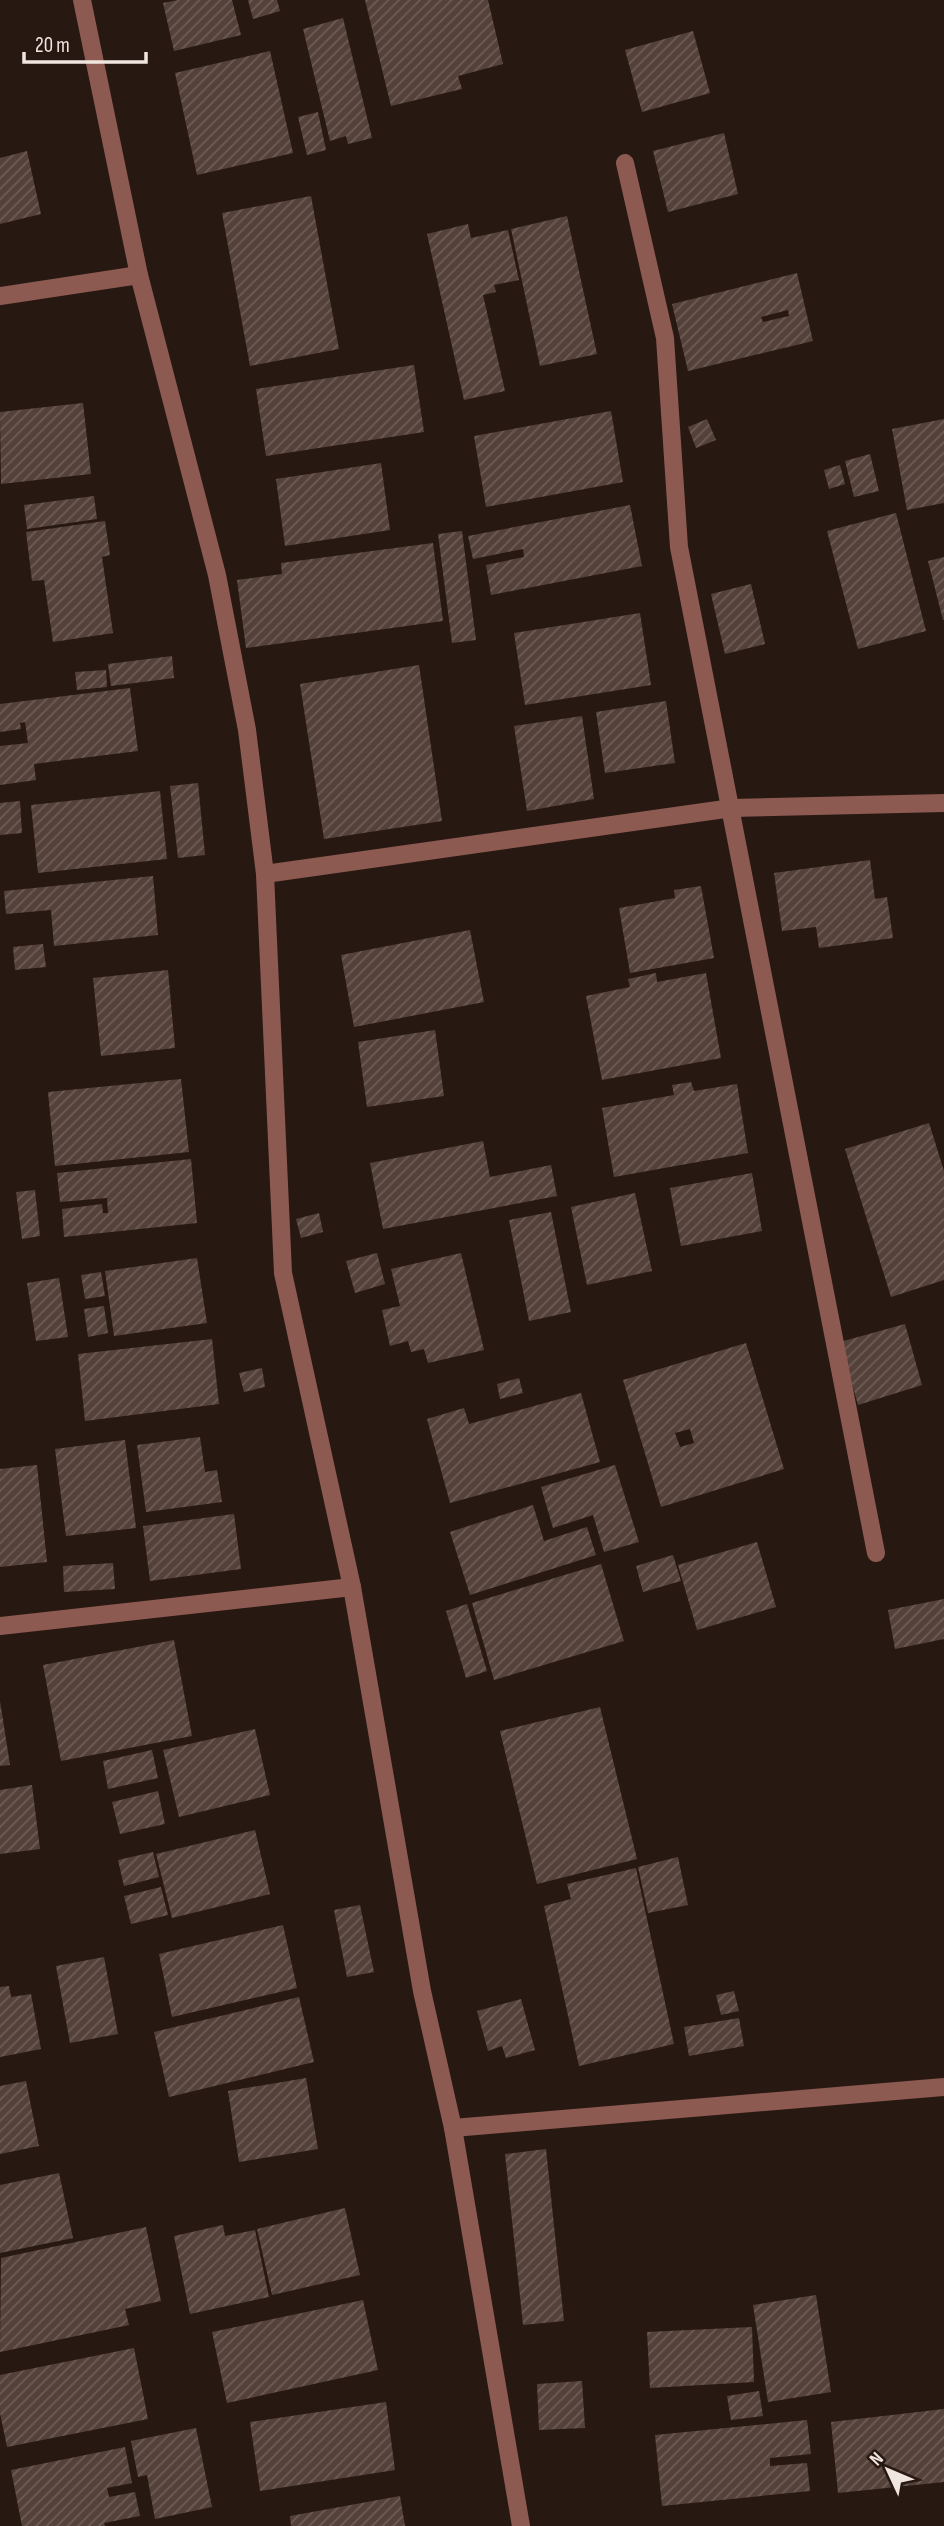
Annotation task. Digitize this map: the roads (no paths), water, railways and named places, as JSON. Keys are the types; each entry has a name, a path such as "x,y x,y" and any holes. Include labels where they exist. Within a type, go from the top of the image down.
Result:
{"street":[{"path":"82,0 139,275 217,575 247,730 265,874 283,1273 352,1587 422,1991 453,2129 521,2526"},
{"path":"625,163 665,338 679,547 876,1553"},
{"path":"0,296 139,275"},
{"path":"265,874 732,808 944,803"},
{"path":"0,1626 352,1587"},
{"path":"453,2129 944,2087"}]}
